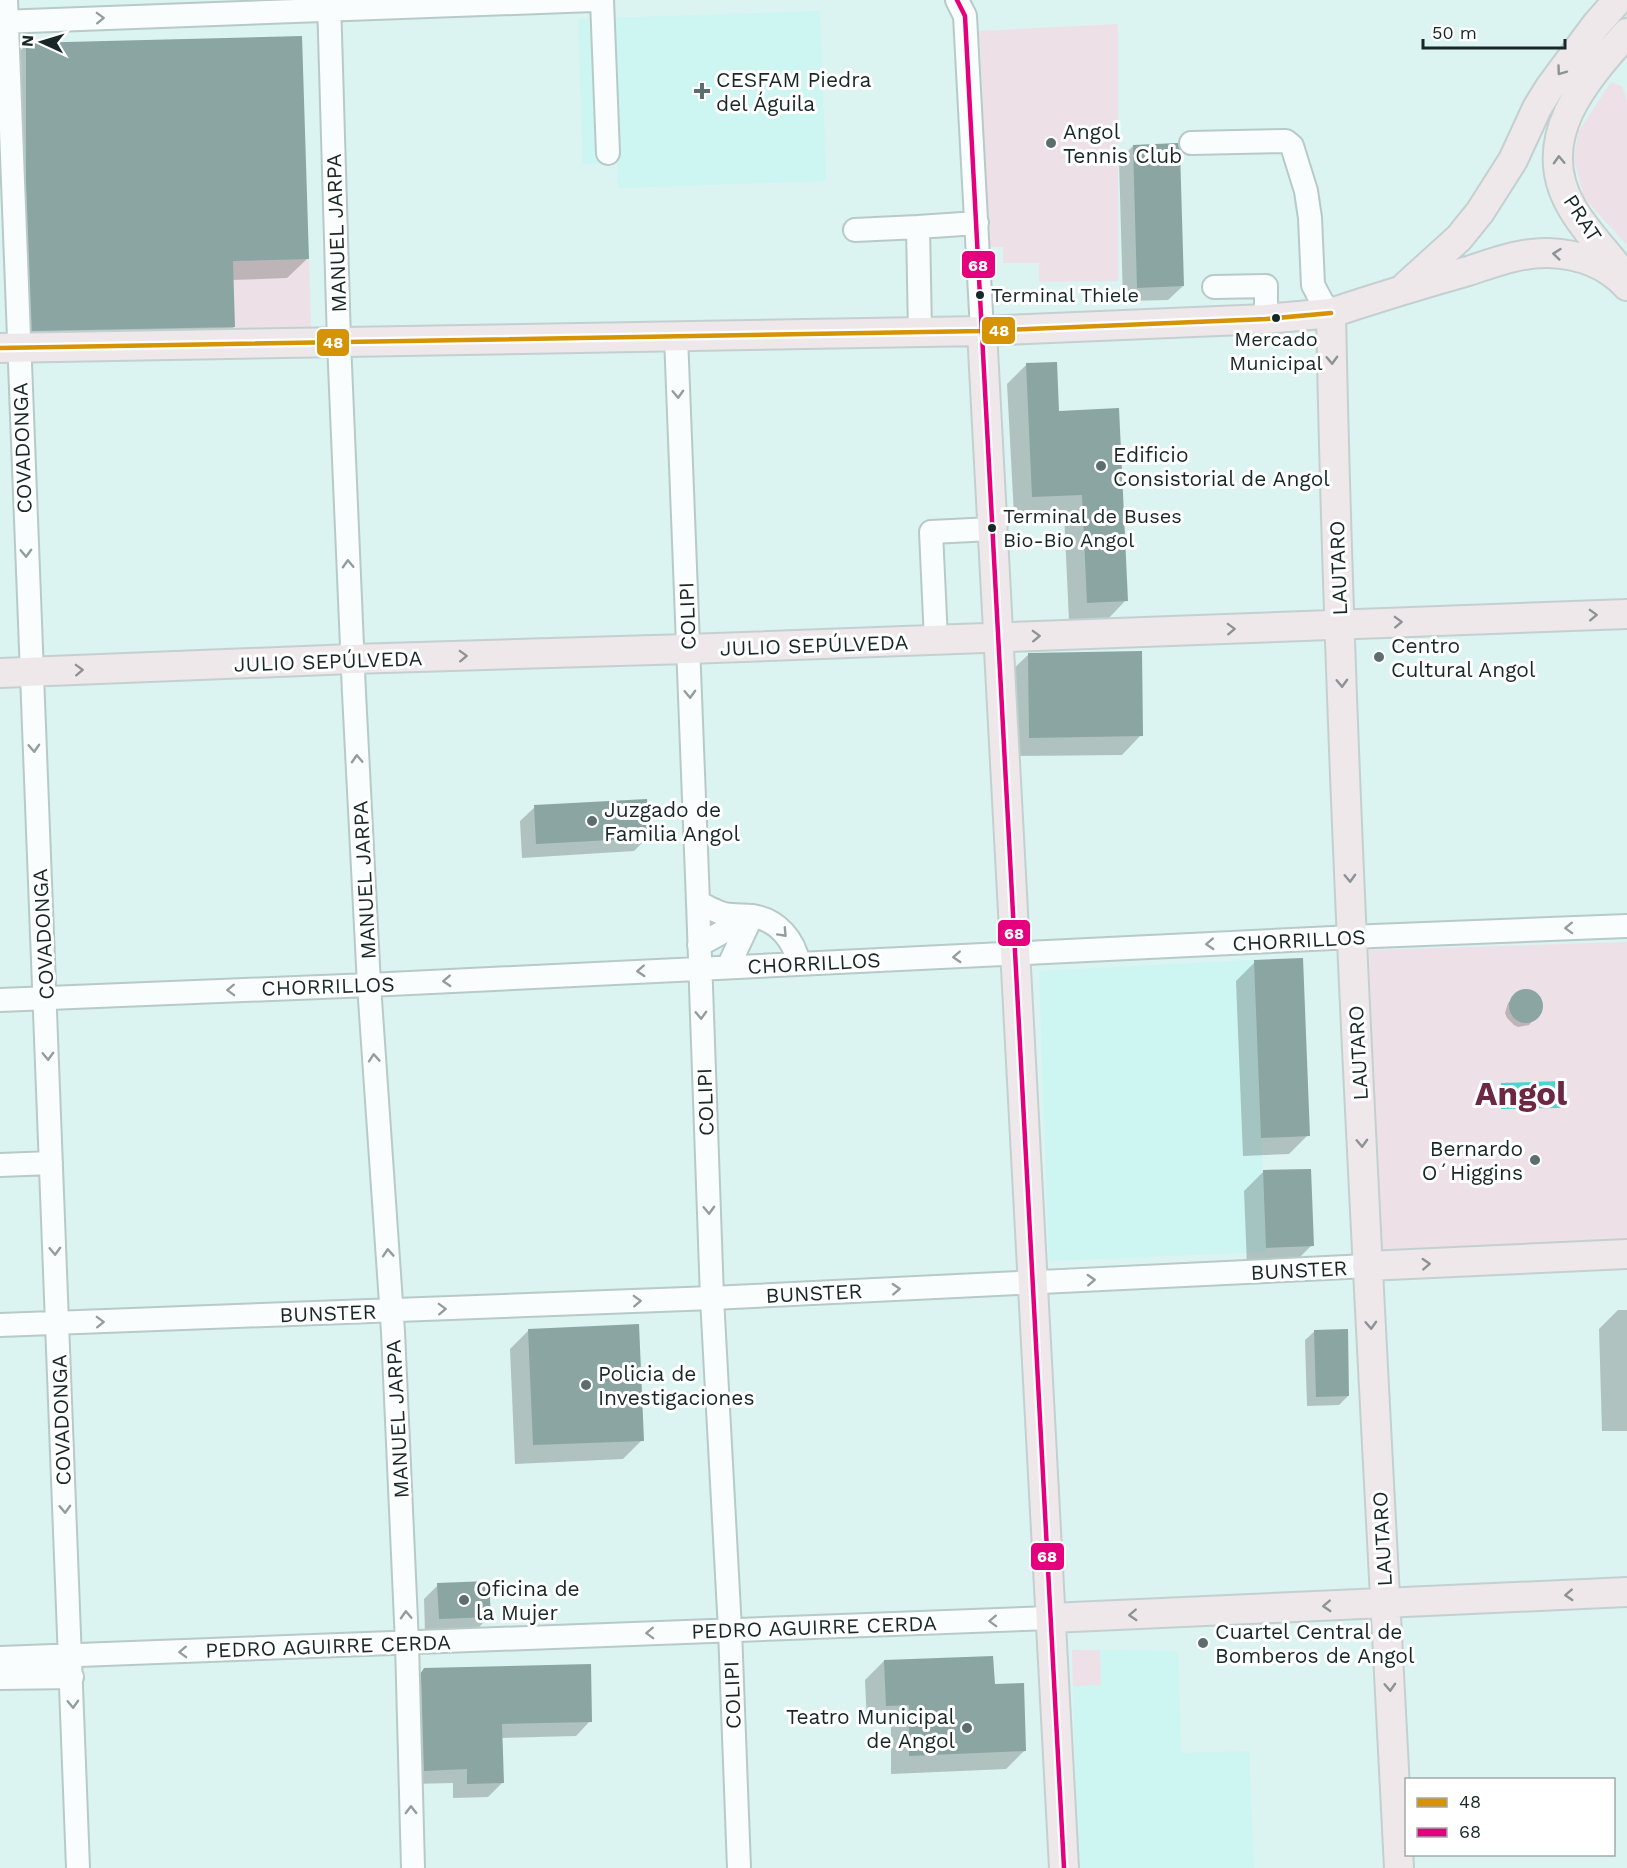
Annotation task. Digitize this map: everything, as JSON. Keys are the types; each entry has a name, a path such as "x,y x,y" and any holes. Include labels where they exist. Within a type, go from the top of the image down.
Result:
{"main road":[{"path":"1402,290 1459,238 1480,212 1512,160 1550,87 1596,25 1618,0"},
{"name":"PRAT","path":"1618,43 1581,88 1570,108 1560,136 1558,166 1571,206 1627,281"},
{"path":"9,347 982,331 1266,319 1331,314 1497,262 1547,253 1587,259 1618,277 1627,286"},
{"name":"LAUTARO","path":"1331,314 1340,624 1367,1266 1399,1868"},
{"path":"982,331 1064,1868"},
{"name":"JULIO SEPÚLVEDA","path":"0,673 352,659 688,650 1627,614"},
{"name":"BUNSTER","path":"1367,1266 1627,1254"},
{"name":"PEDRO AGUIRRE CERDA","path":"1051,1618 1627,1592"}],"street":[{"path":"4,15 593,0"},
{"path":"602,0 608,153"},
{"name":"MANUEL JARPA","path":"329,5 339,342 352,659 369,985 392,1311 407,1643 412,1868"},
{"path":"961,8 977,223 982,331"},
{"name":"COVADONGA","path":"4,15 9,347 30,672 46,998 78,1868"},
{"path":"1191,143 1286,141 1292,146 1309,209 1313,285 1331,314"},
{"path":"855,230 977,223"},
{"path":"918,227 920,332"},
{"path":"1214,287 1266,286 1266,319"},
{"name":"COLIPI","path":"676,336 712,1298 730,1630 739,1868"},
{"path":"936,640 931,532 992,529"},
{"path":"698,902 725,914 752,916 770,922 785,933 796,952 799,964"},
{"path":"699,945 752,916"},
{"path":"728,967 752,916"},
{"name":"CHORRILLOS","path":"0,1000 1627,926"},
{"path":"0,1165 51,1164"},
{"name":"BUNSTER","path":"0,1325 712,1298 1367,1266"},
{"name":"PEDRO AGUIRRE CERDA","path":"0,1678 72,1666 407,1643 1051,1618"},
{"name":"PEDRO AGUIRRE CERDA","path":"0,1658 72,1666"}],"shaded area":[{"name":"CESFAM Piedra del Águila","path":"820,11 826,181 618,188 617,163 583,164 578,19"},
{"name":"Angol Tennis Club","path":"1118,24 1118,281 1039,282 1039,263 1003,263 1003,247 989,247 978,31"},
{"path":"1611,82 1622,86 1627,101 1627,245 1584,198 1574,159 1578,132"},
{"path":"309,259 311,327 235,329 233,261"},
{"path":"1627,942 1627,1239 1379,1252 1369,950"},
{"path":"1254,960 1266,1252 1049,1261 1039,971"},
{"path":"1072,1650 1100,1650 1101,1685 1073,1686"},
{"path":"1100,1650 1178,1651 1181,1753 1249,1751 1254,1868 1078,1868 1073,1686 1101,1685"}],"water":[{"path":"1560,1081 1561,1108 1501,1109 1501,1083"}],"building":[{"path":"302,36 309,259 233,261 235,327 31,331 26,193 26,43"},
{"path":"1178,143 1184,286 1137,288 1133,145"},
{"name":"Edificio Consistorial de Angol","path":"1057,362 1059,411 1119,408 1128,601 1087,603 1082,495 1032,497 1026,363"},
{"path":"1142,651 1143,736 1029,738 1028,653"},
{"name":"Juzgado de Familia Angol","path":"647,799 649,838 536,844 534,805"},
{"path":"1303,958 1310,1136 1261,1138 1254,960"},
{"path":"1526,989 1538,994 1543,1006 1538,1018 1526,1023 1514,1018 1509,1006 1514,994"},
{"path":"1311,1169 1314,1246 1266,1248 1263,1170"},
{"name":"Policia de Investigaciones","path":"639,1324 644,1441 533,1445 528,1329"},
{"path":"1348,1329 1349,1396 1316,1397 1314,1330"},
{"name":"Oficina de la Mujer","path":"489,1581 491,1617 439,1619 437,1583"},
{"path":"993,1656 995,1684 1024,1683 1026,1751 909,1756 909,1705 886,1706 884,1660"},
{"path":"591,1664 592,1722 502,1724 504,1783 467,1784 467,1769 424,1771 421,1673 424,1668"}],"transit line":[{"name":"68","path":"957,0 965,16 1064,1868"},
{"name":"48","path":"0,348 982,331 1266,319 1331,313"}],"place":[{"name":"CESFAM Piedra del Águila","path":"702,91"},
{"name":"Angol Tennis Club","path":"1051,143"},
{"name":"Terminal Thiele","path":"980,295"},
{"name":"Mercado Municipal","path":"1276,318"},
{"name":"Edificio Consistorial de Angol","path":"1101,466"},
{"name":"Terminal de Buses Bio-Bio Angol","path":"992,528"},
{"name":"Centro Cultural Angol","path":"1379,657"},
{"name":"Juzgado de Familia Angol","path":"592,821"},
{"name":"Bernardo O´Higgins","path":"1535,1160"},
{"name":"Policia de Investigaciones","path":"586,1385"},
{"name":"Oficina de la Mujer","path":"464,1600"},
{"name":"Cuartel Central de Bomberos de Angol","path":"1203,1643"},
{"name":"Teatro Municipal de Angol","path":"967,1728"}],"district":[{"name":"Angol","path":"1521,1093"}]}
